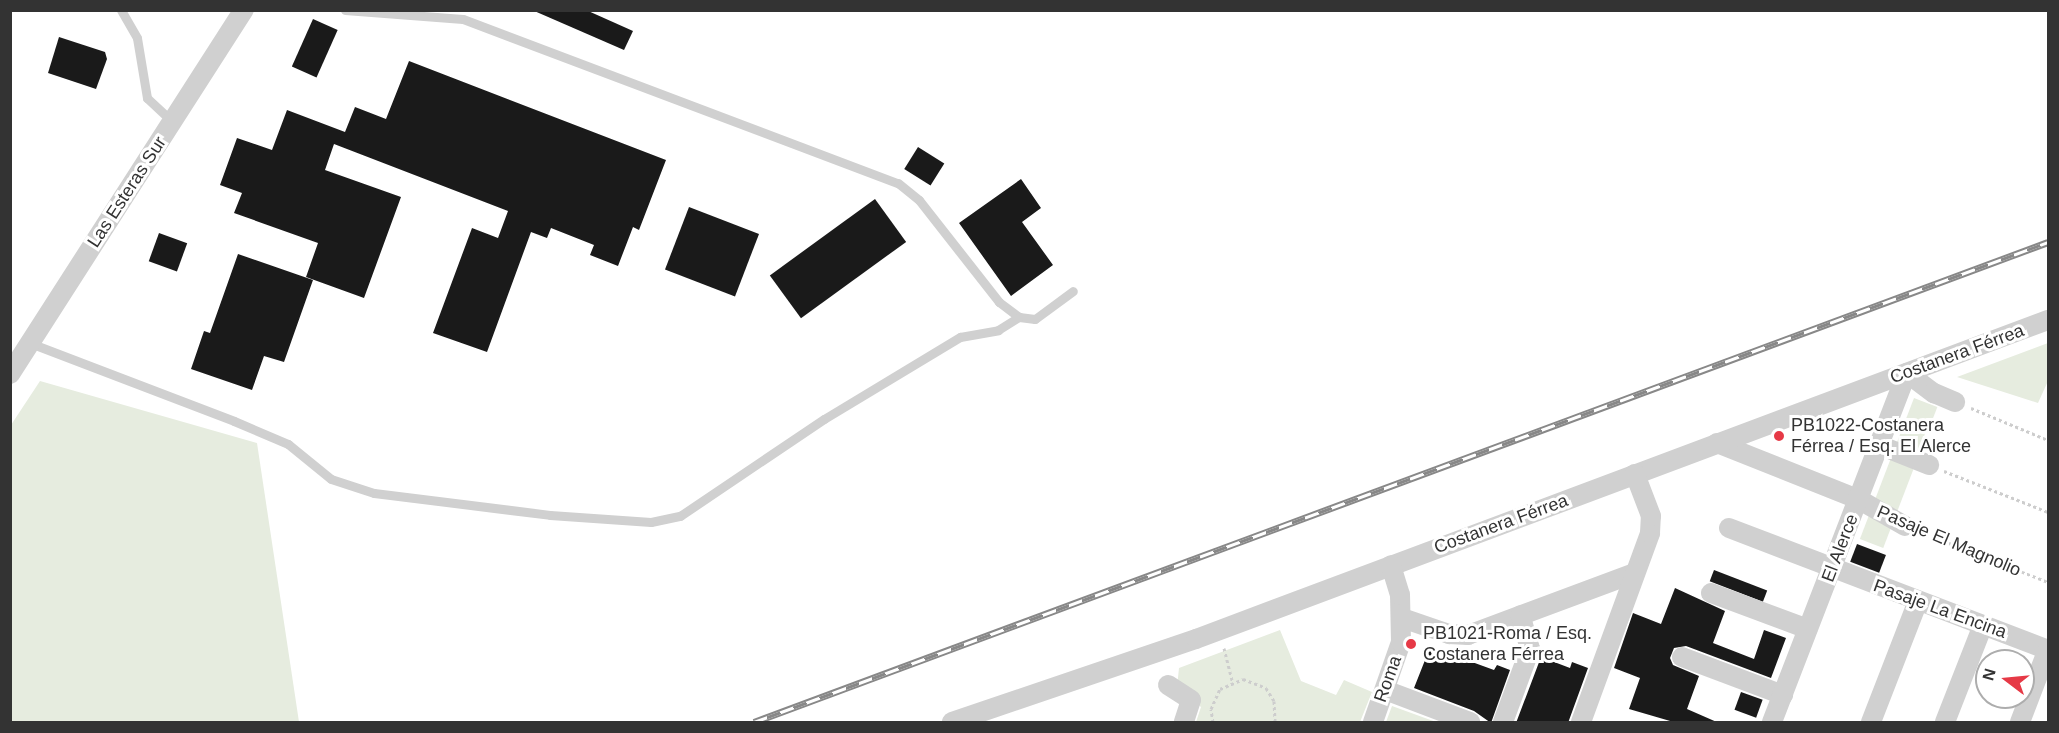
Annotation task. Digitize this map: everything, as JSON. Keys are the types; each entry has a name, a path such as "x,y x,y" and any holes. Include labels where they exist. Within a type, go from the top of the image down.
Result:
{"street":[{"name":"Las Esteras Sur","path":"10,374 244,10"},
{"name":"Costanera Férrea","path":"952,723 1219,630 2049,321"},
{"path":"1907,372 1934,393 1955,402"},
{"name":"El Alerce","path":"1772,723 1907,372"},
{"name":"Pasaje El Magnolio","path":"1717,443 1858,500 1905,526"},
{"path":"1879,445 1929,465"},
{"path":"1581,723 1652,524 1635,474"},
{"name":"Pasaje La Encina","path":"1729,528 1832,569 2048,649"},
{"name":"Roma","path":"1372,723 1401,642 1402,618 1391,565"},
{"path":"1402,618 1462,636 1635,573"},
{"path":"1711,593 1808,629"},
{"path":"1871,723 1918,601"},
{"path":"1503,723 1530,649 1520,615"},
{"path":"1945,723 1983,625"},
{"path":"2020,723 2048,649"},
{"path":"1682,657 1783,695"},
{"path":"1168,685 1191,700 1184,723"},
{"path":"1385,690 1470,723"}],"lane":[{"path":"121,10 137,38 147,98 173,122"},
{"path":"345,10 463,20 881,176 920,200 999,302 1019,317 1035,319 1073,291"},
{"path":"30,343 234,420 288,444 332,479 374,493 550,515 651,522 680,516 824,419 960,338 998,330 1019,317"}],"path":[{"path":"1955,402 2049,440"},
{"path":"1929,465 2049,513"},
{"name":"Pasaje El Magnolio","path":"1905,526 2048,582"},
{"path":"1219,630 1232,681"},
{"path":"1213,723 1213,702 1220,689 1232,681 1249,680 1266,688 1274,700 1275,723"}],"shaded area":[{"path":"2048,343 2048,381 2038,403 1957,377"},
{"path":"40,381 257,443 299,722 11,722 11,425"},
{"path":"1914,398 1937,407 1883,548 1860,539"},
{"path":"1280,630 1301,681 1336,695 1344,680 1372,692 1360,722 1196,722 1201,707 1177,687 1179,668"},
{"path":"1392,706 1436,722 1386,722"}],"building":[{"path":"532,10 586,10 633,31 624,50"},
{"path":"313,19 338,30 317,77 292,67"},
{"path":"59,37 105,52 107,59 96,89 48,73"},
{"path":"409,61 666,160 639,230 633,227 618,266 590,255 594,245 551,228 547,238 531,232 487,352 433,333 472,228 498,238 508,211 334,144 325,170 401,197 364,298 306,277 318,243 234,213 242,193 220,185 237,138 272,150 287,110 345,132 355,107 386,119"},
{"path":"918,147 944,163 931,185 904,169"},
{"path":"1021,179 1041,208 1022,222 1053,265 1011,296 959,223"},
{"path":"875,199 906,242 801,318 770,275"},
{"path":"689,207 759,234 735,296 665,270"},
{"path":"159,233 187,243 177,271 149,261"},
{"path":"238,254 313,280 284,362 264,356 252,390 191,369 204,331 210,333"},
{"path":"1857,544 1886,555 1879,573 1850,562"},
{"path":"1714,570 1767,590 1763,602 1710,581"},
{"path":"1675,588 1725,611 1713,643 1754,659 1764,630 1786,638 1771,678 1686,646 1674,648 1670,658 1673,665 1699,676 1687,709 1719,723 1677,723 1629,709 1640,678 1614,668 1633,613 1661,624"},
{"path":"1429,650 1459,662 1461,658 1494,670 1497,665 1510,670 1491,723 1474,711 1414,688"},
{"path":"1541,657 1570,668 1572,662 1588,668 1568,723 1516,723"},
{"path":"1741,692 1763,700 1756,718 1735,710"}],"railway":[{"path":"754,722 2048,242"}],"place":[{"name":"PB1022-Costanera Férrea / Esq. El Alerce","path":"1779,436"},
{"name":"PB1021-Roma / Esq. Costanera Férrea","path":"1411,644"}]}
